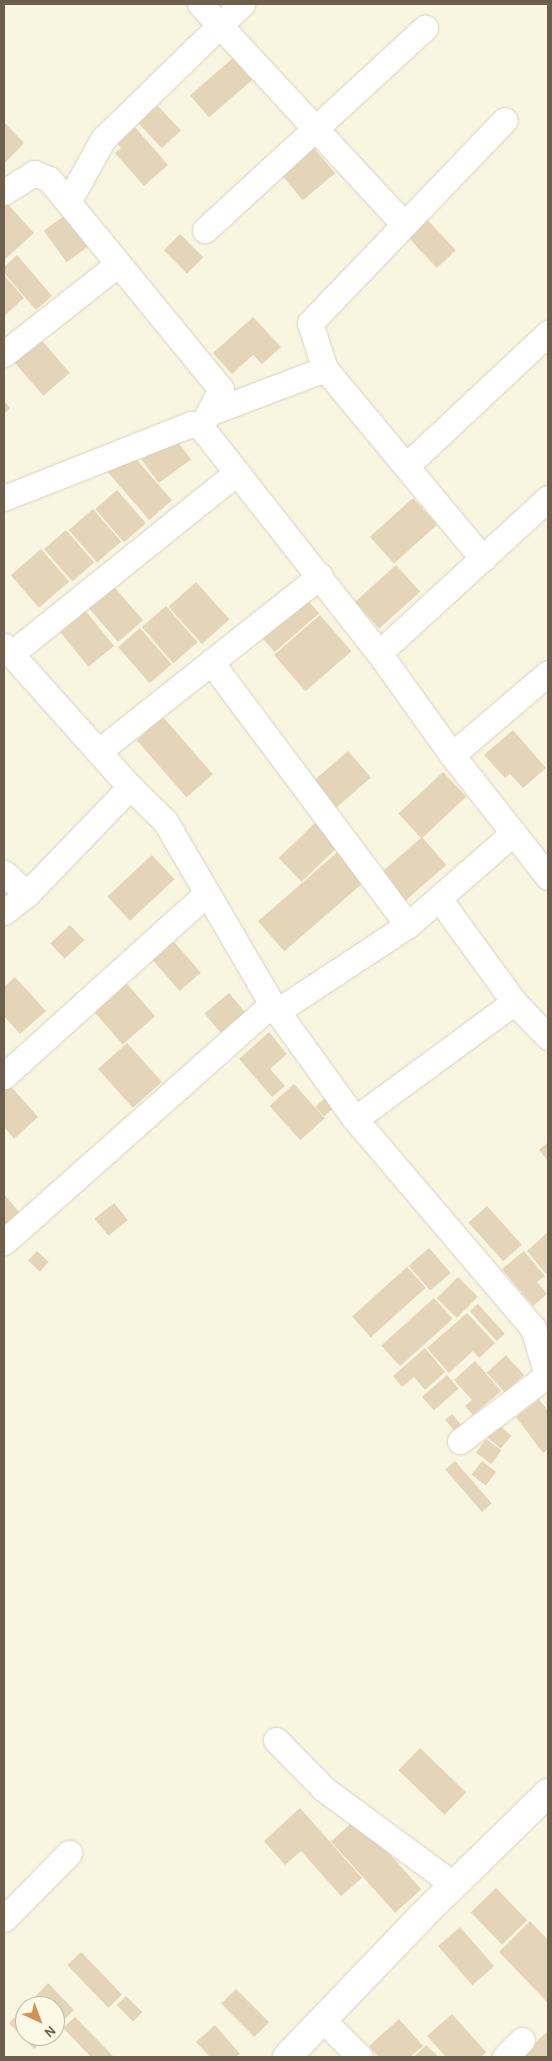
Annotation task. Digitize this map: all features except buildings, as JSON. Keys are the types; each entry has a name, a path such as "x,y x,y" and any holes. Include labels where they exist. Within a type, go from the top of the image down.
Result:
{"main road":[{"path":"287,2057 454,1885 548,1793"}],"street":[{"path":"200,4 404,224"},
{"path":"68,202 103,139 242,4"},
{"path":"205,230 425,28"},
{"path":"483,559 324,368 310,322 505,120"},
{"path":"4,192 34,173 49,179 220,390 205,420"},
{"path":"4,354 118,264"},
{"path":"406,466 548,333"},
{"path":"4,498 205,420 324,368"},
{"path":"205,420 237,472 379,652 452,755 546,871"},
{"path":"237,472 8,650 130,787 165,821 276,1007 355,1119 541,1322 547,1377 460,1441"},
{"path":"379,652 548,498"},
{"path":"99,751 320,576"},
{"path":"211,662 408,925"},
{"path":"452,755 548,673"},
{"path":"4,912 27,894 130,787"},
{"path":"4,1242 276,1007 408,925 440,900 514,832"},
{"path":"4,873 27,894"},
{"path":"4,1076 207,893"},
{"path":"440,900 514,1002 548,1038"},
{"path":"355,1119 514,1002"},
{"path":"276,1740 324,1789 454,1885"},
{"path":"4,1919 69,1854"},
{"path":"323,2020 360,2057"}]}
